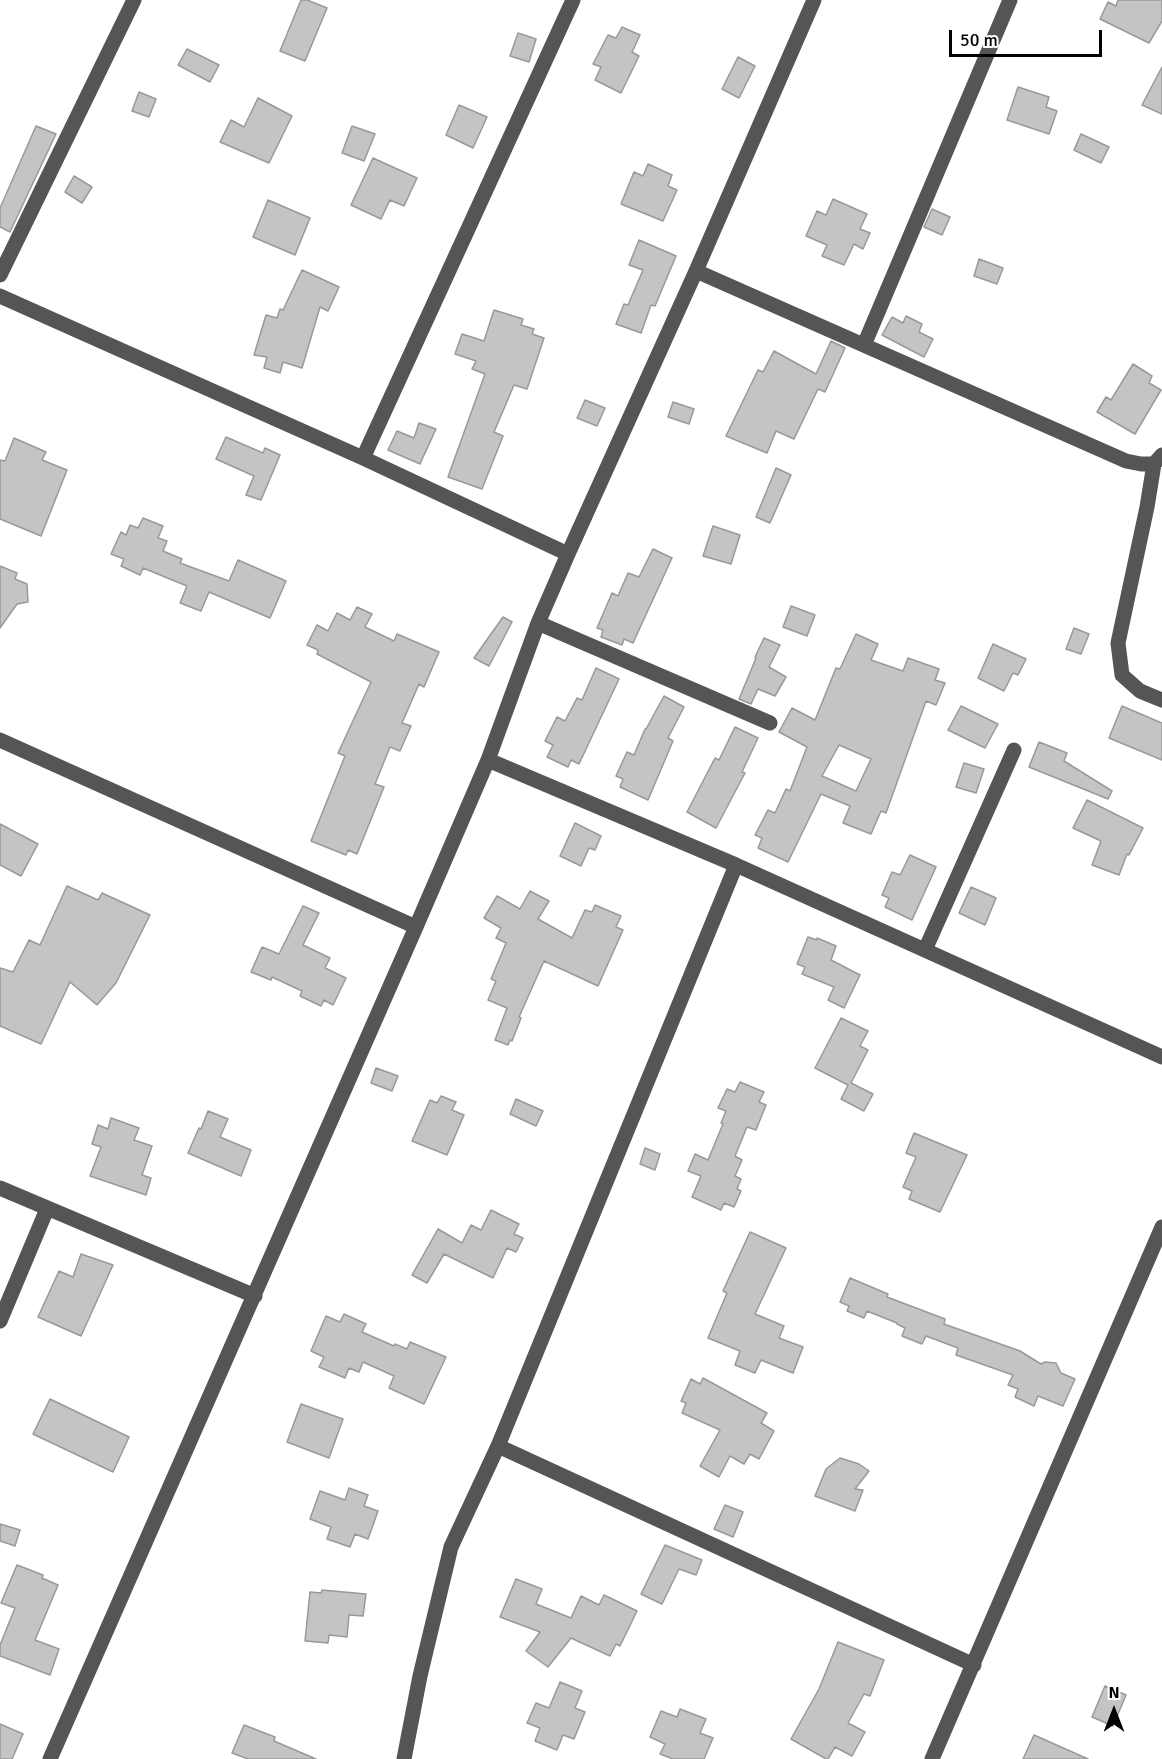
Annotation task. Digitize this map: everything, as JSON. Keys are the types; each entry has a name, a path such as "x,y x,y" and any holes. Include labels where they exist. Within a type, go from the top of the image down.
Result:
{"street":[{"path":"0,275 134,0"},
{"path":"363,458 573,0"},
{"path":"50,1759 255,1296 488,760 538,623 696,271 814,0"},
{"path":"864,345 1010,0"},
{"path":"696,271 1126,461 1142,464 1158,460 1118,643 1122,675 1140,691 1162,700"},
{"path":"0,296 363,458 568,554"},
{"path":"538,623 770,723"},
{"path":"0,740 416,927"},
{"path":"925,950 1014,750"},
{"path":"488,760 736,865 1162,1057"},
{"path":"404,1759 420,1676 451,1547 498,1446 736,865"},
{"path":"0,1188 255,1296"},
{"path":"0,1321 47,1209"},
{"path":"932,1759 1162,1227"},
{"path":"498,1446 974,1665"}],"building":[{"path":"301,0 327,8 305,61 280,51"},
{"path":"1118,0 1162,0 1162,21 1149,43 1100,19 1108,2 1116,6"},
{"path":"622,27 640,35 632,52 639,56 621,93 595,80 601,67 593,64 608,35 616,38"},
{"path":"518,33 536,39 529,62 510,56"},
{"path":"187,49 219,65 210,82 178,65"},
{"path":"738,57 755,66 739,98 722,89"},
{"path":"1162,67 1162,114 1142,105"},
{"path":"1018,87 1049,97 1046,107 1057,111 1049,134 1007,120"},
{"path":"139,92 156,99 149,117 132,111"},
{"path":"258,98 292,116 269,163 220,142 231,120 244,127"},
{"path":"459,105 487,117 473,148 446,135"},
{"path":"36,126 56,134 10,232 0,227 0,208"},
{"path":"352,126 375,134 364,161 342,153"},
{"path":"1081,134 1109,147 1101,163 1074,150"},
{"path":"373,158 417,178 404,206 390,200 381,219 351,205"},
{"path":"648,164 672,175 668,186 677,190 663,221 621,204 634,172 643,176"},
{"path":"74,176 92,187 82,203 65,192"},
{"path":"833,199 867,214 860,229 870,233 863,249 854,244 844,265 822,256 827,245 806,236 817,211 826,215"},
{"path":"268,200 310,218 295,255 253,237"},
{"path":"932,209 950,217 942,235 924,227"},
{"path":"639,240 676,256 655,306 651,305 641,333 616,324 624,304 628,305 643,270 629,265"},
{"path":"979,259 1003,268 997,284 974,276"},
{"path":"302,270 339,287 328,311 320,307 302,368 283,362 280,373 264,368 267,357 254,355 266,315 277,318"},
{"path":"494,310 523,319 521,325 534,329 532,334 544,338 527,389 514,385 494,432 503,436 482,489 448,477 485,374 472,369 476,361 455,354 462,334 484,341"},
{"path":"906,316 922,324 919,332 933,339 924,357 882,335 892,317 903,323"},
{"path":"831,341 845,348 825,392 818,389 794,439 776,431 767,453 726,436 758,370 763,372 774,351 816,374"},
{"path":"1133,364 1152,376 1149,383 1161,390 1135,434 1097,412 1106,397 1111,400"},
{"path":"585,400 605,408 597,426 577,418"},
{"path":"673,402 694,409 689,424 668,417"},
{"path":"419,423 436,429 420,464 388,450 397,431 414,438"},
{"path":"226,437 263,453 265,448 280,455 261,500 246,495 254,476 216,459"},
{"path":"14,438 46,452 42,460 67,470 41,536 0,519 0,460 5,461"},
{"path":"776,468 791,475 770,523 756,517"},
{"path":"143,518 163,526 158,538 167,541 163,551 182,559 180,563 229,581 238,560 286,581 270,618 209,592 201,611 180,603 187,586 143,568 140,575 121,566 124,559 111,554 121,532 126,535 130,525 138,528"},
{"path":"713,526 740,535 731,564 703,556"},
{"path":"653,549 672,558 633,643 624,639 622,645 601,637 603,630 597,628 612,593 618,596 628,573 639,577"},
{"path":"0,566 17,573 15,579 27,584 28,602 17,604 0,628"},
{"path":"791,606 815,615 807,636 783,627"},
{"path":"357,607 372,614 365,627 394,641 397,634 439,652 424,687 419,684 402,723 411,726 400,751 390,747 375,784 384,787 357,854 348,850 346,855 311,841 345,756 338,753 371,682 317,654 318,650 307,645 317,625 328,631 337,613 350,620"},
{"path":"503,617 512,622 489,666 474,658"},
{"path":"1074,628 1089,634 1081,654 1066,649"},
{"path":"856,634 878,644 871,660 903,671 908,658 939,669 935,680 945,683 936,705 926,701 886,813 881,811 871,834 843,823 850,806 821,794 788,862 758,848 762,838 755,835 768,810 775,813 786,789 790,791 807,747 779,732 792,708 815,720 836,668 840,669","holes":["839,745 871,759 856,791 822,776"]},
{"path":"764,638 780,645 769,667 786,677 775,696 758,689 751,704 739,699"},
{"path":"993,644 1026,659 1018,675 1013,673 1004,691 978,678"},
{"path":"596,668 619,679 579,764 571,760 568,767 547,757 553,745 545,741 557,717 565,721 577,698 582,700"},
{"path":"664,696 684,707 668,738 673,741 648,800 620,787 623,779 616,776 627,752 634,755 645,729"},
{"path":"961,706 998,724 985,748 948,730"},
{"path":"1122,706 1162,723 1162,760 1109,738"},
{"path":"735,727 758,738 742,772 745,773 716,828 687,812 715,758 719,760"},
{"path":"1039,742 1067,753 1064,761 1112,791 1108,799 1029,767"},
{"path":"964,763 984,769 976,793 956,787"},
{"path":"1087,800 1143,828 1129,855 1127,854 1119,875 1092,865 1101,841 1073,828"},
{"path":"575,823 601,836 595,850 589,848 581,866 560,856"},
{"path":"0,824 38,844 21,876 0,865"},
{"path":"910,855 936,867 912,920 885,907 889,898 882,895 892,872 900,875"},
{"path":"67,886 98,900 102,893 150,915 116,983 97,1005 70,982 41,1044 0,1026 0,968 13,972 29,940 40,945"},
{"path":"971,887 996,898 985,925 959,913"},
{"path":"530,891 549,901 538,919 572,938 585,910 592,912 595,905 621,916 616,927 623,930 598,986 544,961 519,1017 521,1018 512,1041 510,1040 508,1045 495,1040 507,1008 488,1000 496,981 491,979 506,943 496,938 501,928 484,918 497,896 520,909"},
{"path":"303,906 319,913 303,945 330,958 325,968 346,978 333,1005 324,1000 321,1006 300,996 302,991 272,977 271,980 251,972 262,947 279,954"},
{"path":"808,937 817,940 817,938 836,946 831,960 860,975 844,1008 828,1000 834,987 802,974 805,967 797,964"},
{"path":"841,1018 868,1031 860,1046 868,1050 851,1083 873,1094 864,1111 841,1099 848,1085 815,1068"},
{"path":"376,1068 398,1076 392,1091 371,1083"},
{"path":"740,1082 764,1092 759,1102 766,1105 756,1130 747,1127 735,1156 742,1160 735,1176 741,1179 737,1189 741,1191 734,1207 724,1203 721,1210 692,1197 701,1176 688,1171 695,1154 708,1160 726,1111 718,1108 727,1089 735,1092"},
{"path":"441,1096 456,1102 452,1110 464,1115 447,1155 412,1141 430,1100 437,1103"},
{"path":"516,1099 543,1111 536,1126 510,1114"},
{"path":"208,1111 228,1119 220,1137 251,1150 241,1176 188,1153"},
{"path":"111,1118 139,1128 134,1140 152,1146 142,1175 151,1178 146,1195 90,1176 101,1147 92,1144 98,1125 108,1129"},
{"path":"914,1133 967,1155 940,1212 909,1199 912,1191 903,1187 916,1157 906,1153"},
{"path":"645,1148 660,1154 655,1170 640,1164"},
{"path":"491,1210 519,1224 514,1234 523,1238 516,1252 507,1248 493,1278 444,1254 427,1283 412,1275 438,1229 462,1243 471,1225 481,1230"},
{"path":"750,1232 786,1248 755,1314 784,1326 779,1338 803,1347 793,1373 761,1360 755,1373 735,1365 740,1351 708,1338 727,1293 723,1291"},
{"path":"81,1254 113,1265 81,1336 38,1317 59,1271 73,1277"},
{"path":"850,1278 888,1294 887,1297 945,1319 944,1324 1020,1351 1041,1364 1056,1363 1061,1373 1075,1379 1063,1406 1038,1396 1034,1406 1015,1397 1018,1389 1008,1385 1013,1375 956,1355 958,1348 926,1336 922,1344 902,1336 905,1328 867,1311 864,1318 847,1311 849,1306 840,1302"},
{"path":"344,1314 366,1324 362,1332 394,1346 395,1344 407,1349 410,1342 446,1357 424,1404 389,1388 394,1376 363,1362 359,1372 349,1368 345,1378 319,1367 324,1357 311,1351 326,1316 340,1322"},
{"path":"703,1378 767,1413 761,1423 774,1431 759,1459 750,1454 744,1464 730,1456 719,1477 700,1466 720,1430 682,1413 686,1403 681,1401 691,1379 700,1384"},
{"path":"50,1399 129,1437 113,1472 33,1434"},
{"path":"301,1404 343,1419 329,1458 287,1442"},
{"path":"840,1458 859,1464 869,1471 855,1489 863,1490 855,1511 815,1496 826,1469"},
{"path":"349,1488 368,1495 364,1506 378,1511 368,1539 355,1534 350,1547 327,1539 331,1527 310,1519 320,1491 345,1500"},
{"path":"725,1505 743,1512 733,1537 714,1529"},
{"path":"0,1524 20,1530 15,1546 0,1541"},
{"path":"665,1545 702,1560 696,1575 679,1569 662,1604 641,1594"},
{"path":"17,1565 43,1575 42,1578 58,1585 35,1640 59,1649 50,1675 0,1656 0,1645 15,1608 1,1603"},
{"path":"516,1579 542,1589 536,1604 571,1618 581,1596 599,1605 604,1595 637,1611 620,1646 616,1644 610,1656 571,1638 548,1667 526,1651 540,1632 500,1617"},
{"path":"322,1590 366,1594 363,1616 349,1615 347,1637 329,1635 328,1643 305,1641 310,1592 321,1593"},
{"path":"838,1642 884,1660 870,1696 864,1694 848,1723 865,1732 852,1756 835,1747 826,1759 791,1739 819,1689"},
{"path":"560,1682 582,1691 575,1708 585,1712 574,1739 563,1735 557,1750 535,1741 540,1728 527,1723 536,1703 549,1708"},
{"path":"1105,1686 1126,1695 1113,1726 1092,1717"},
{"path":"680,1709 706,1719 700,1733 713,1738 704,1759 673,1759 660,1754 665,1744 650,1737 661,1711 677,1717"},
{"path":"0,1724 23,1734 12,1759 0,1759"},
{"path":"244,1725 275,1737 274,1741 316,1759 248,1759 232,1753"},
{"path":"1034,1735 1088,1759 1023,1759"}]}
